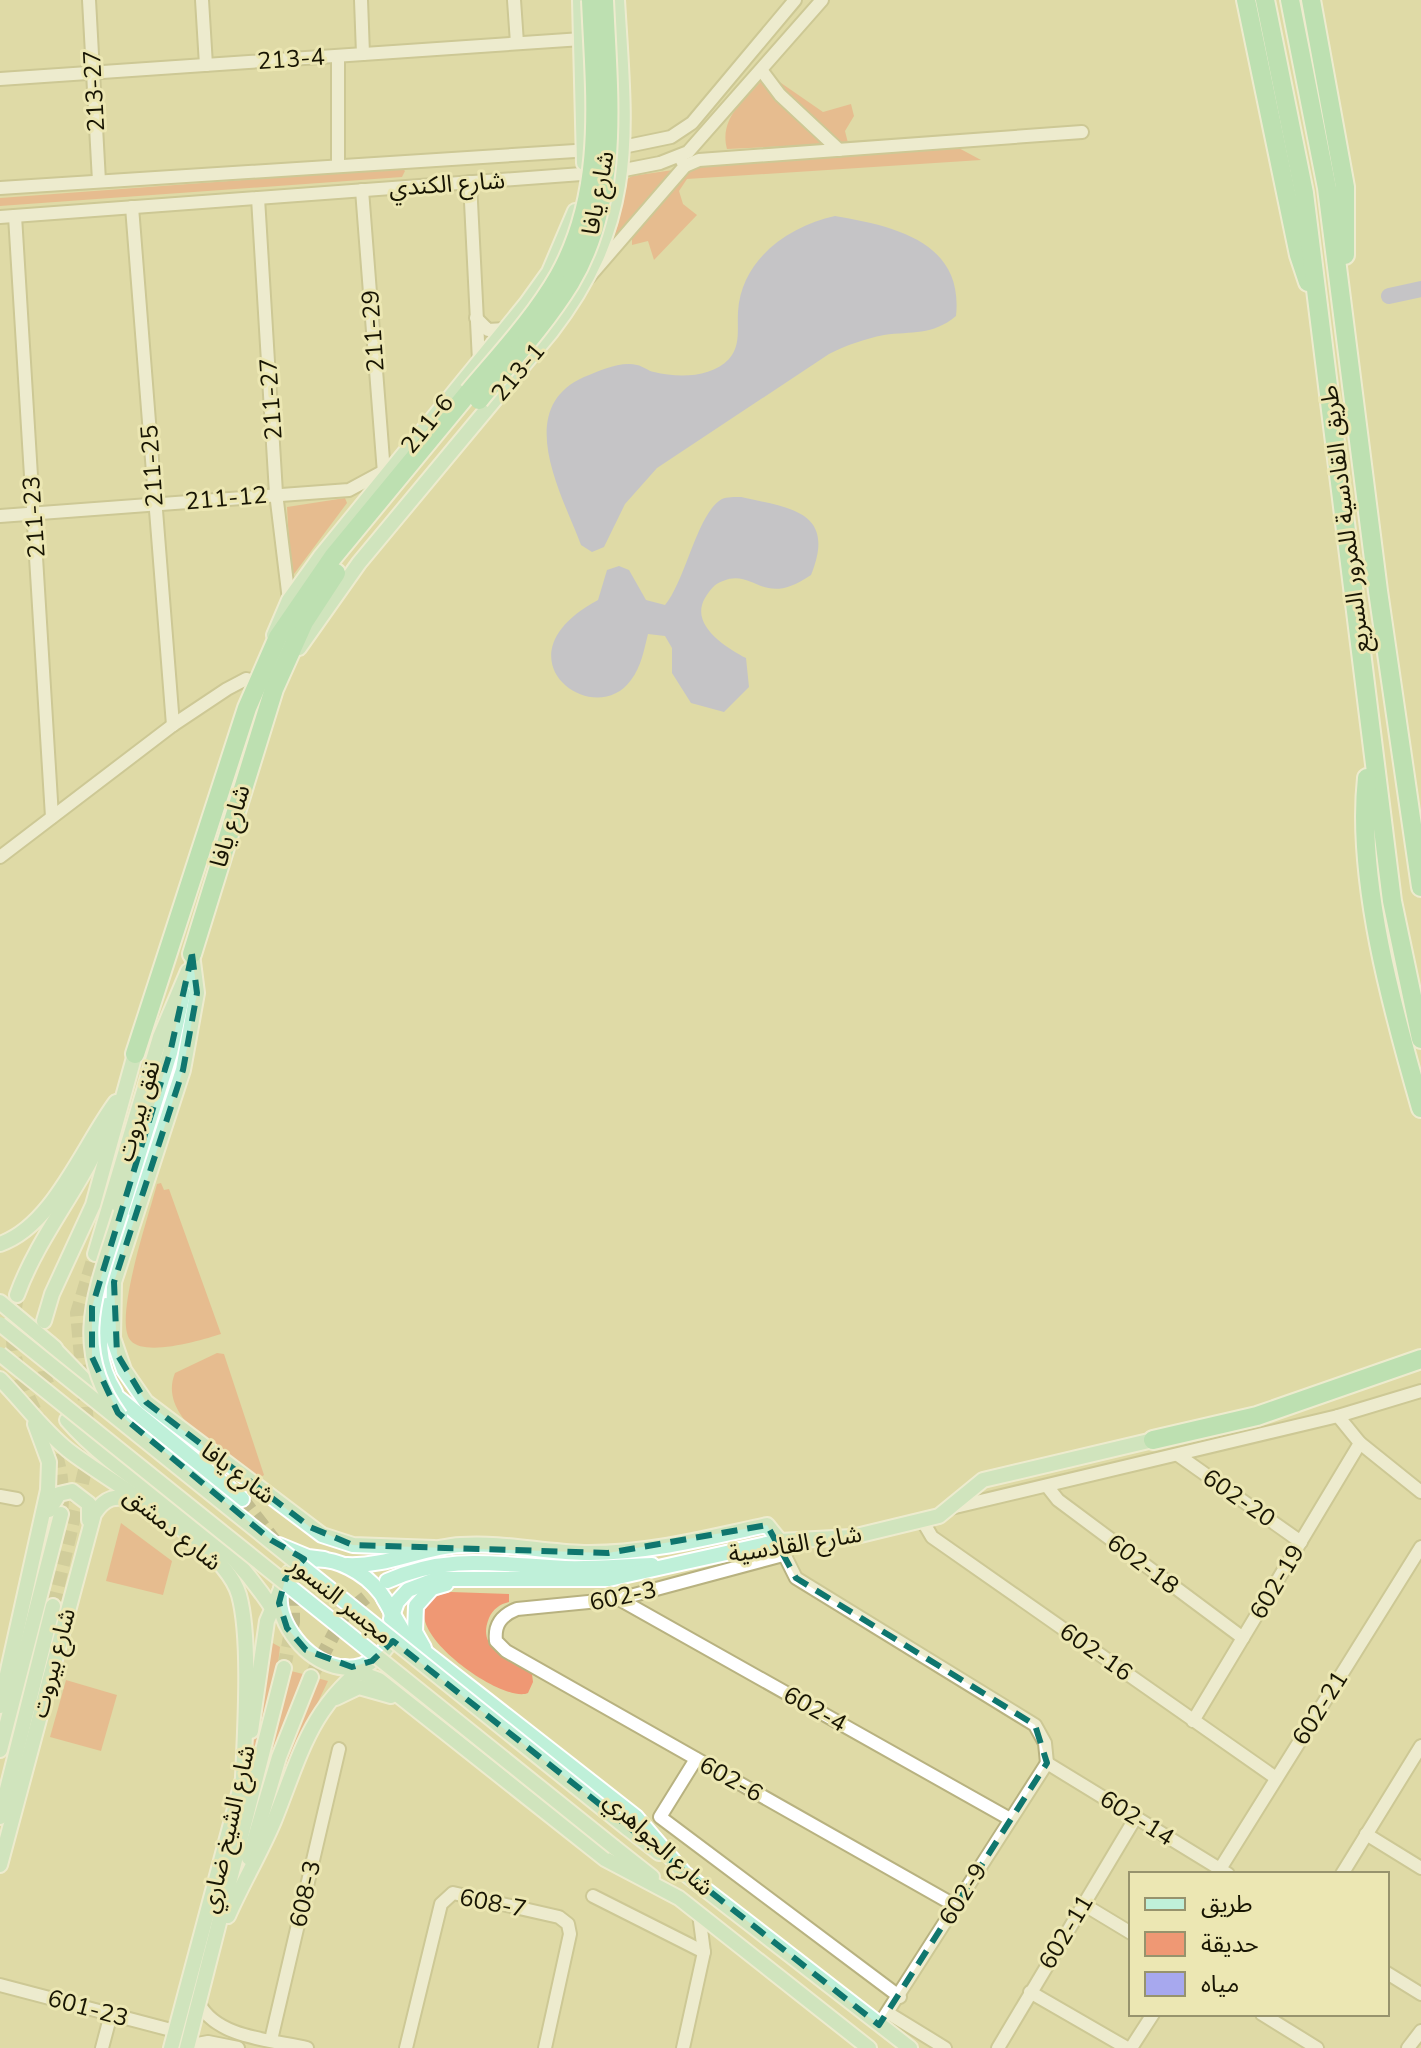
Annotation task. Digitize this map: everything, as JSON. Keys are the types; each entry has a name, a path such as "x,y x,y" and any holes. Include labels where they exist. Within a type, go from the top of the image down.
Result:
{"highway":[{"name":"شارع يافا","path":"474,396 558,277 586,210 596,130 591,0"},
{"name":"شارع يافا","path":"190,962 278,637 333,557 555,306 571,282 591,237 600,209 608,152 604,0"},
{"path":"1246,0 1299,255 1322,326"},
{"name":"طريق القادسية للمرور السريع","path":"1265,0 1304,193 1392,901 1421,1039"},
{"name":"طريق القادسية للمرور السريع","path":"1290,0 1327,188 1378,591 1421,887"},
{"path":"1311,0 1345,187 1344,321"},
{"name":"شارع يافا","path":"135,1054 265,680"},
{"path":"1374,766 1366,785 1374,911 1390,996 1421,1108"},
{"path":"1153,1440 1257,1416 1421,1359"}],"main road":[{"path":"580,0 585,150 583,174"},
{"name":"213-1","path":"265,680 299,646 359,563 551,332 589,277 614,213 621,171 623,148 617,0"},
{"name":"211-6","path":"265,680 289,600 549,272 578,201 583,174"},
{"path":"141,1440 102,1388 90,1341 92,1307 170,1053 190,962"},
{"name":"نفق بيروت","path":"95,1254 160,1037 190,962"},
{"name":"شارع يافا","path":"190,962 197,993 183,1070 114,1282 112,1320 117,1354 133,1387 161,1415 322,1535 353,1545 434,1548"},
{"name":"نفق بيروت","path":"17,1295 31,1263 88,1168 135,1054"},
{"name":"شارع يافا","path":"44,1321 52,1294 93,1205 135,1054"},
{"path":"0,1244 18,1237 43,1214 116,1102"},
{"path":"114,1282 99,1343 104,1370 118,1397"},
{"path":"0,1302 242,1499"},
{"name":"مجسر النسور","path":"0,1324 684,1873"},
{"path":"49,1343 133,1427 271,1540 298,1554 347,1565 366,1576 389,1609 390,1639 359,1666 318,1658 291,1634 249,1577 67,1420"},
{"name":"مجسر النسور","path":"0,1354 679,1898"},
{"name":"شارع دمشق","path":"0,1379 67,1449 140,1501 203,1536 226,1570 238,1593 243,1629 243,1778"},
{"name":"شارع بيروت","path":"0,1706 42,1525 49,1462 30,1413"},
{"name":"شارع القادسية","path":"389,1609 414,1586 449,1577 609,1579 685,1563 852,1537 922,1520 951,1508 965,1492 983,1480 1153,1440"},
{"path":"42,1525 59,1494 79,1493 90,1511 84,1548"},
{"name":"شارع بيروت","path":"0,1865 94,1514 105,1500 122,1497 140,1501"},
{"path":"0,1750 61,1514"},
{"name":"شارع القادسية","path":"347,1565 380,1563 434,1548 486,1544 584,1553 633,1551 767,1525 781,1548"},
{"path":"203,1536 249,1577 263,1611 262,1652"},
{"path":"225,1558 238,1593"},
{"path":"291,1634 279,1603 285,1580 299,1565 324,1559"},
{"path":"387,1581 420,1567 450,1562 593,1568 685,1563"},
{"path":"429,1656 415,1632 416,1606 432,1588 473,1579"},
{"name":"شارع الشيخ ضاري","path":"171,2048 243,1778 272,1607 285,1580"},
{"path":"0,1817 53,1606"},
{"name":"شارع الجواهري","path":"389,1609 400,1630 429,1656 636,1817 684,1873 884,2019 910,2048"},
{"path":"403,1701 390,1681 389,1663 394,1655 406,1648 429,1656"},
{"name":"شارع الشيخ ضاري","path":"210,1961 323,1708 359,1666"},
{"name":"شارع الجواهري","path":"359,1666 605,1859 679,1898 869,2048"},
{"name":"شارع الشيخ ضاري","path":"187,2047 284,1668"},
{"path":"236,1897 279,1757 311,1677"},
{"path":"323,1708 339,1695 359,1687 403,1701"}],"street":[{"name":"213-27","path":"89,0 99,181"},
{"path":"202,0 206,65"},
{"path":"361,0 363,54"},
{"path":"514,0 517,43"},
{"name":"شارع الكندي","path":"0,188 623,148 671,137 692,123 795,0"},
{"name":"شارع الكندي","path":"0,217 621,171 683,161 822,0"},
{"path":"766,35 782,47"},
{"name":"213-4","path":"0,79 582,39"},
{"path":"338,56 338,164"},
{"path":"762,71 780,95 839,150"},
{"path":"731,77 746,89"},
{"path":"589,277 683,161 1082,132"},
{"path":"429,159 424,172 431,185"},
{"path":"405,160 411,175 405,187"},
{"path":"470,182 479,361"},
{"name":"211-29","path":"362,190 384,473"},
{"name":"211-27","path":"258,198 276,493 289,600"},
{"name":"211-25","path":"132,207 173,725"},
{"name":"211-23","path":"15,216 52,817"},
{"path":"476,318 488,330 505,329"},
{"name":"211-12","path":"0,516 276,493 349,490 384,473 396,463"},
{"path":"0,857 173,725 238,682 265,680"},
{"path":"951,1508 1338,1416 1421,1391"},
{"path":"1338,1416 1360,1443 1421,1492"},
{"name":"602-19","path":"1193,1721 1360,1443"},
{"name":"602-20","path":"1178,1455 1301,1542"},
{"name":"602-18","path":"1047,1486 1058,1500 1243,1638"},
{"path":"0,1496 17,1499"},
{"name":"602-16","path":"922,1520 932,1537 1276,1778"},
{"name":"602-21","path":"1224,1872 1276,1778 1421,1547"},
{"path":"781,1548 796,1578 1035,1725 1045,1743 1047,1763"},
{"name":"602-3","path":"506,1651 496,1641 495,1633 504,1614 517,1609 619,1599 781,1548"},
{"name":"602-4","path":"619,1599 1010,1819"},
{"name":"602-6","path":"506,1651 956,1906"},
{"path":"1343,1872 1421,1746"},
{"name":"608-3","path":"271,2040 339,1749"},
{"path":"696,1759 661,1813 661,1818 900,1997"},
{"name":"602-14","path":"1047,1763 1224,1872"},
{"name":"602-9","path":"884,2019 1047,1763"},
{"name":"602-11","path":"998,2048 1136,1817"},
{"path":"1366,1834 1421,1868"},
{"name":"608-7","path":"406,2048 441,1904 453,1893 559,1917 568,1924 570,1934 545,2048"},
{"path":"593,1896 704,1952"},
{"path":"1083,1904 1129,1932"},
{"path":"683,2048 704,1952 699,1914"},
{"path":"1389,1974 1421,1994"},
{"name":"601-23","path":"0,1985 175,2031"},
{"path":"1030,1992 1129,2048 1152,2016"},
{"path":"199,2003 207,2015 227,2029 298,2047"},
{"path":"102,2048 111,2014"},
{"path":"1265,2016 1317,2048"},
{"path":"884,2019 945,2048"},
{"path":"1408,2048 1421,2031"},
{"path":"187,2047 238,2048"}],"highlighted area":[{"path":"192,954 197,993 183,1070 114,1282 117,1354 146,1402 310,1527 353,1545 608,1553 767,1525 796,1578 1035,1725 1047,1763 879,2025 393,1641 372,1661 352,1667 306,1650 287,1628 279,1603 285,1580 304,1559 271,1540 118,1413 92,1357 92,1307 170,1053"}],"green space":[{"path":"768,74 823,112 851,104 854,116 845,131 848,143 727,149 725,137 731,117"},
{"path":"955,146 981,160 687,179 679,191 683,204 697,215 654,260 648,241 632,245 632,235 688,170 699,164"},
{"path":"402,168 405,171 402,177 0,206 0,198"},
{"path":"673,170 606,257 618,225 624,181 632,176"},
{"path":"345,498 347,503 291,578 287,507"},
{"path":"161,1183 164,1190 169,1189 221,1334 174,1346 149,1348 131,1341 126,1330 126,1312 141,1241 157,1184"},
{"path":"217,1353 224,1354 264,1475 258,1479 198,1435 176,1406 172,1390 175,1373"},
{"path":"121,1523 172,1561 163,1595 106,1581"},
{"path":"451,1592 509,1594 509,1602 497,1607 489,1618 487,1639 498,1653 532,1674 533,1682 528,1693 513,1693 469,1671 432,1634 424,1616 429,1601"},
{"path":"269,1641 280,1647 278,1664 240,1808 259,1715"},
{"path":"291,1671 303,1674 263,1783"},
{"path":"317,1678 328,1681 277,1788"},
{"path":"66,1680 117,1695 101,1751 50,1737"}],"water":[{"path":"835,216 901,232 937,254 949,270 955,291 956,316 930,330 884,335 829,354 657,468 625,504 604,547 592,552 581,545 549,455 547,431 551,410 562,391 584,377 617,365 637,365 654,372 684,376 704,373 722,365 735,348 741,293 758,261 785,237"},
{"path":"741,497 776,505 804,516 813,525 818,537 811,575 781,588 734,578 717,584 705,598 701,608 706,626 720,642 746,658 749,687 724,712 691,703 672,673 672,648 665,636 648,634 634,675 615,694 595,697 576,693 561,681 552,664 553,644 567,622 598,600 607,570 619,566 629,570 646,600 665,605 713,507 722,499"}],"waterway":[{"path":"1389,296 1421,289"}],"tunnel":[{"path":"53,1606 85,1470 87,1423 77,1313 95,1254"},
{"path":"17,1295 13,1332 15,1360 25,1390 55,1453 62,1490 61,1514"},
{"path":"42,1350 46,1381 54,1399"},
{"path":"242,1499 277,1544"},
{"path":"284,1668 293,1622 293,1581"},
{"path":"311,1677 344,1615 385,1582"}]}
